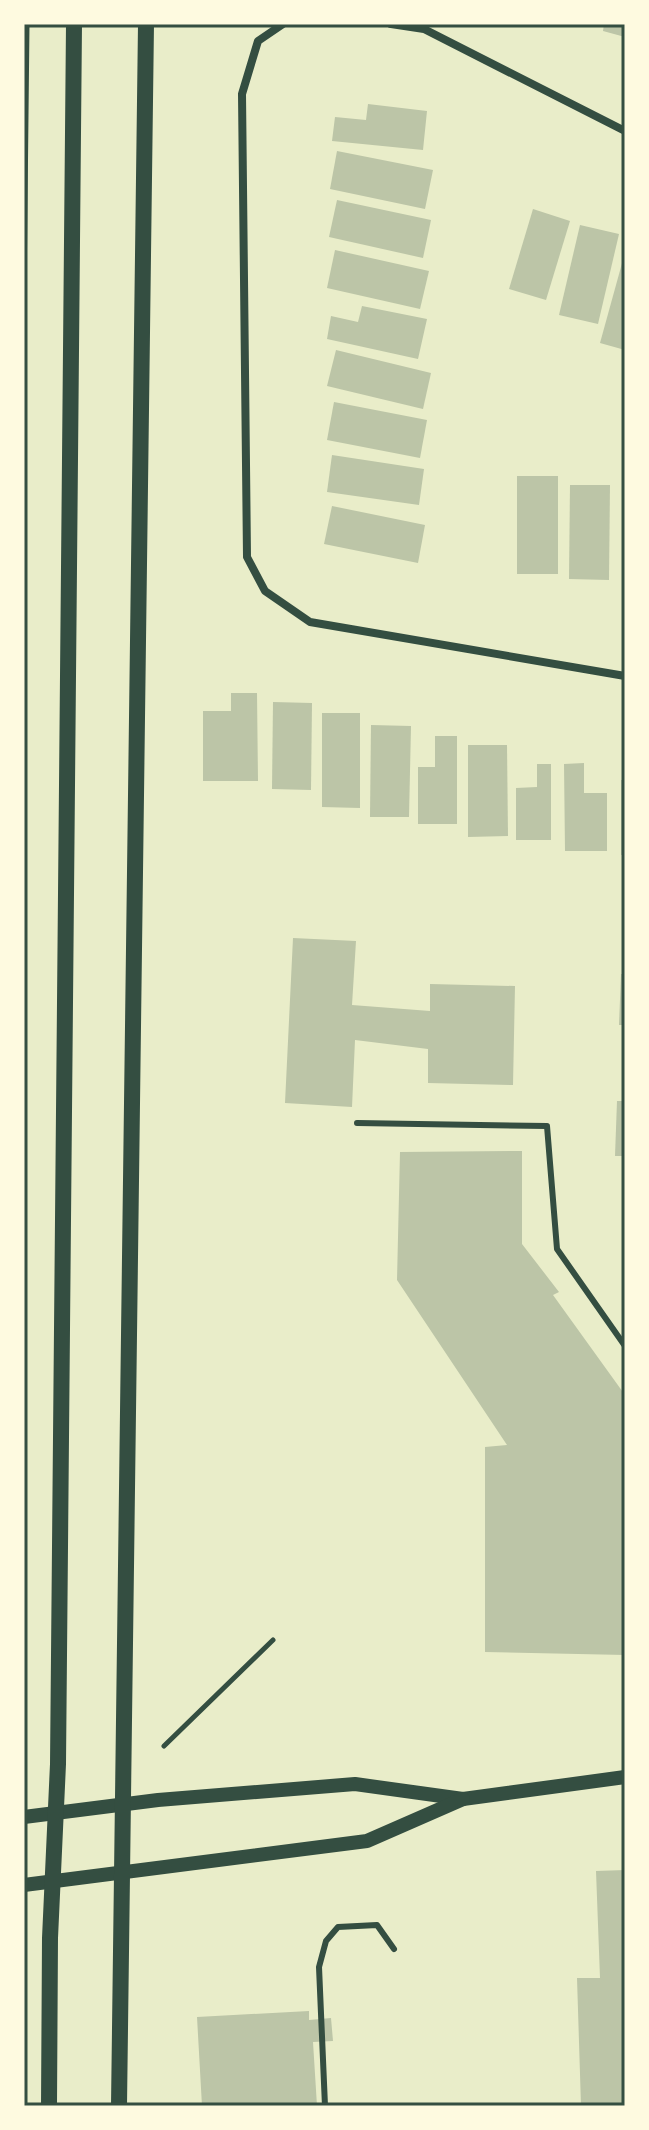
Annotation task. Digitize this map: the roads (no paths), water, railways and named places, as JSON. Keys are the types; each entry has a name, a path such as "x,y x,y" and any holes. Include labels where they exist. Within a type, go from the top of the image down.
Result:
{"main road":[{"path":"49,2106 55,1813 74,24"},
{"path":"119,2106 119,1871 146,24"}],"street":[{"path":"283,24 258,41 242,94 247,557 265,591 310,622 625,676"},
{"path":"391,24 424,29 625,131"},
{"path":"24,1817 355,1784 463,1799 625,1777"},
{"path":"24,1885 367,1841 463,1799"}],"lane":[{"path":"357,1123 547,1126 557,1249 625,1346"},
{"path":"325,2106 319,1967 326,1941 338,1927 377,1925 394,1949"}]}
